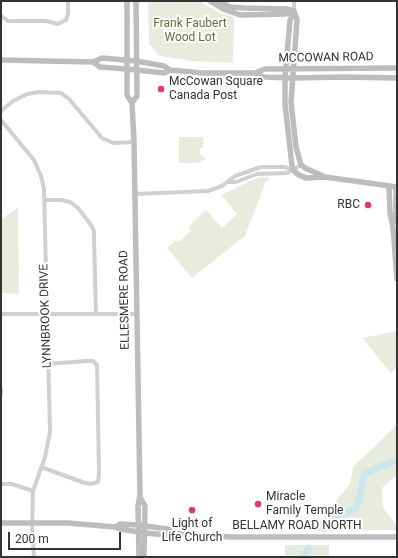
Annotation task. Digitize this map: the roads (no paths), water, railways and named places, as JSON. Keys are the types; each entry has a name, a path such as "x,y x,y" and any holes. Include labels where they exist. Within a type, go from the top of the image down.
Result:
{"main road":[{"name":"ELLESMERE ROAD","path":"127,1 127,95 132,103 134,142 140,496 138,506 139,557"},
{"name":"ELLESMERE ROAD","path":"132,103 137,96 136,1"},
{"path":"210,1 223,10 240,15 286,14 294,11"},
{"path":"220,1 230,7 287,8 294,11 297,20 291,102 288,111"},
{"path":"294,11 290,20 285,78 292,144 292,166 298,175 306,178 325,177 397,187 396,211 393,227"},
{"name":"MCCOWAN ROAD","path":"1,60 93,62 102,58 136,61 164,66 170,70 203,73 255,73 264,76 285,78 397,78"},
{"name":"MCCOWAN ROAD","path":"93,62 100,67 164,73 170,70"},
{"name":"MCCOWAN ROAD","path":"255,73 265,69 293,70 397,68"},
{"path":"292,144 301,165 306,169 325,177"},
{"path":"390,186 390,213 393,227 394,259 397,279"},
{"name":"ELLESMERE ROAD","path":"140,496 144,506 144,557"},
{"name":"BELLAMY ROAD NORTH","path":"1,523 68,523 115,527 145,534 167,535 173,533 232,537 397,537"},
{"name":"BELLAMY ROAD NORTH","path":"115,527 120,524 138,525 168,529 173,533"}],"street":[{"path":"1,16 8,21 46,21 58,24 66,20 68,14 68,1"},
{"path":"294,1 294,11"},
{"path":"1,111 13,101 27,94 38,92 61,93 69,99 102,138 114,143 134,142"},
{"name":"LYNNBROOK DRIVE","path":"1,120 29,153 36,164 41,176 44,200 50,432 45,457 33,491 32,523 34,557"},
{"path":"134,194 208,190 222,186 228,182 236,182 257,174 287,173 301,165"},
{"path":"44,200 62,200 70,202 78,208 94,231 96,314"},
{"path":"1,314 136,314"},
{"path":"41,467 82,482 90,484 98,482 97,365 93,361 48,364"},
{"path":"1,388 1,394"},
{"path":"1,484 12,484 33,491"}],"waterway":[{"path":"324,529 331,520 337,516 356,509 365,473 397,460"},
{"path":"303,557 309,548"}],"place":[{"name":"McCowan Square Canada Post","path":"161,89"},
{"name":"RBC","path":"368,205"},
{"name":"Miracle Family Temple","path":"258,504"},
{"name":"Light of Life Church","path":"192,510"}],"park label":[{"name":"Frank Faubert Wood Lot","path":"190,31"}]}
